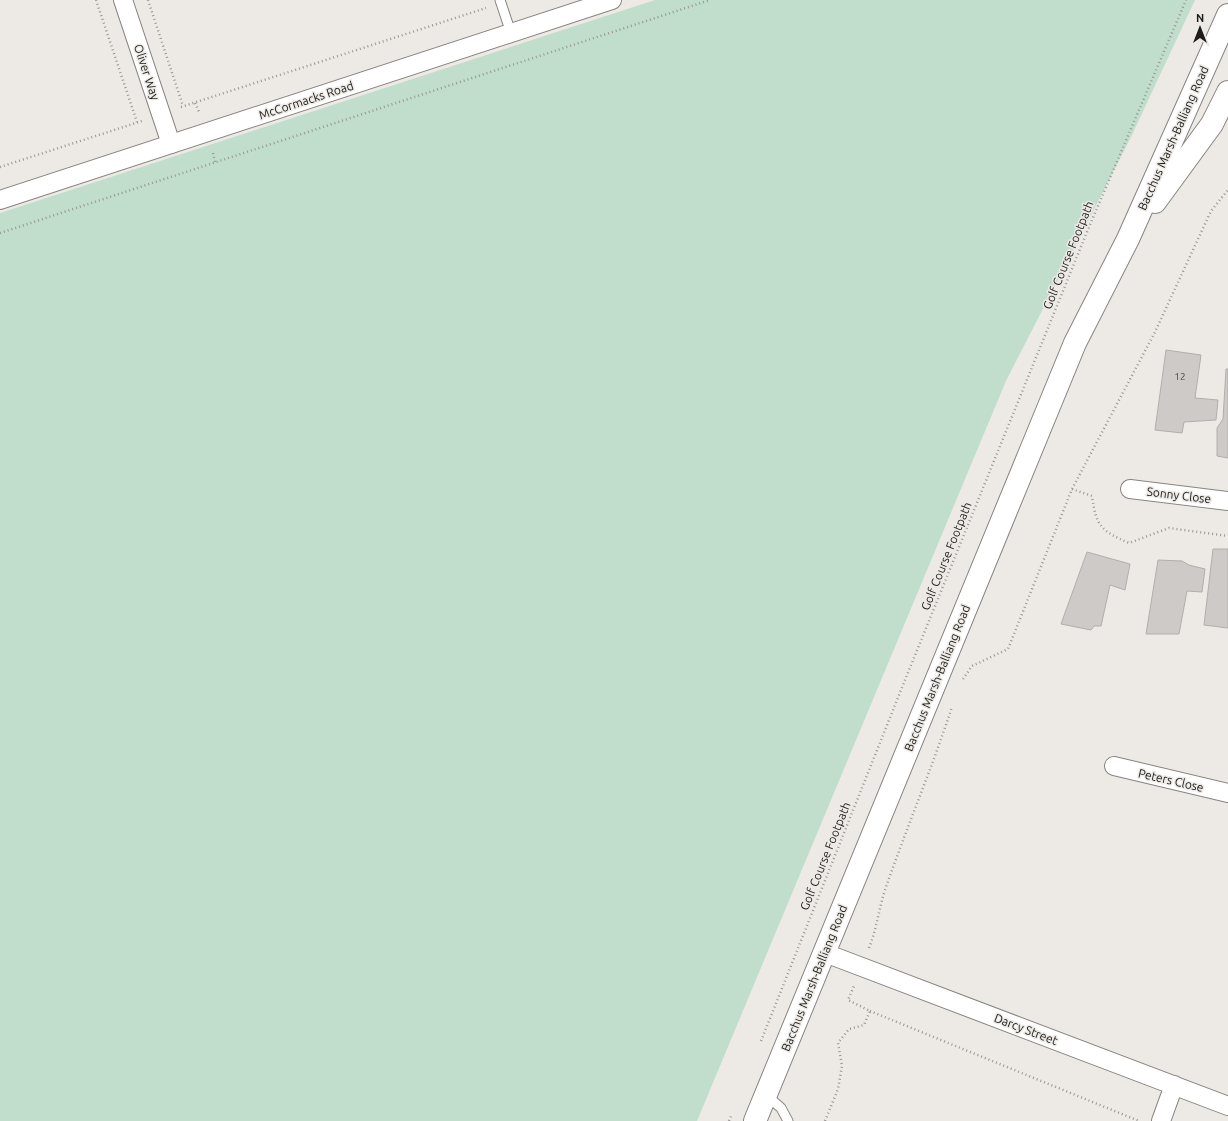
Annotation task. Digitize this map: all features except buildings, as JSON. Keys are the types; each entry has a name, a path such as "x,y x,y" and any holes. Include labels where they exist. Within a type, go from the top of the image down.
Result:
{"street":[{"name":"Oliver Way","path":"123,0 171,144"},
{"name":"McCormacks Road","path":"0,200 612,0"},
{"name":"Bacchus Marsh-Balliang Road","path":"755,1121 1075,343 1128,239 1228,15"},
{"name":"Bacchus Marsh-Balliang Road","path":"1128,239 1212,124 1228,92"},
{"name":"Sonny Close","path":"1130,489 1228,501"},
{"name":"Peters Close","path":"1114,766 1228,793"},
{"name":"Darcy Street","path":"825,952 1228,1106"},
{"path":"1161,1121 1174,1085"}],"lane":[{"path":"500,2 511,33"},
{"path":"766,1095 781,1108 788,1121"}],"path":[{"path":"96,0 137,122"},
{"path":"148,0 183,106"},
{"path":"0,232 710,0"},
{"name":"Golf Course Footpath","path":"758,1048 907,675 1086,234 1186,0"},
{"path":"0,167 500,2"},
{"path":"963,679 972,666 1008,649 1072,490 1155,332 1211,211 1228,190"},
{"path":"1072,490 1092,496 1097,520 1103,528 1111,535 1129,543 1169,528 1228,536"},
{"path":"954,701 939,747 886,888 875,932 848,1000 870,1011 1139,1121"},
{"path":"825,1121 838,1089 842,1066 838,1043 849,1029 864,1025 870,1011"},
{"path":"729,1121 732,1114"}],"green space":[{"path":"655,0 1195,0 1131,137 1006,381 697,1121 0,1121 0,213"}]}
